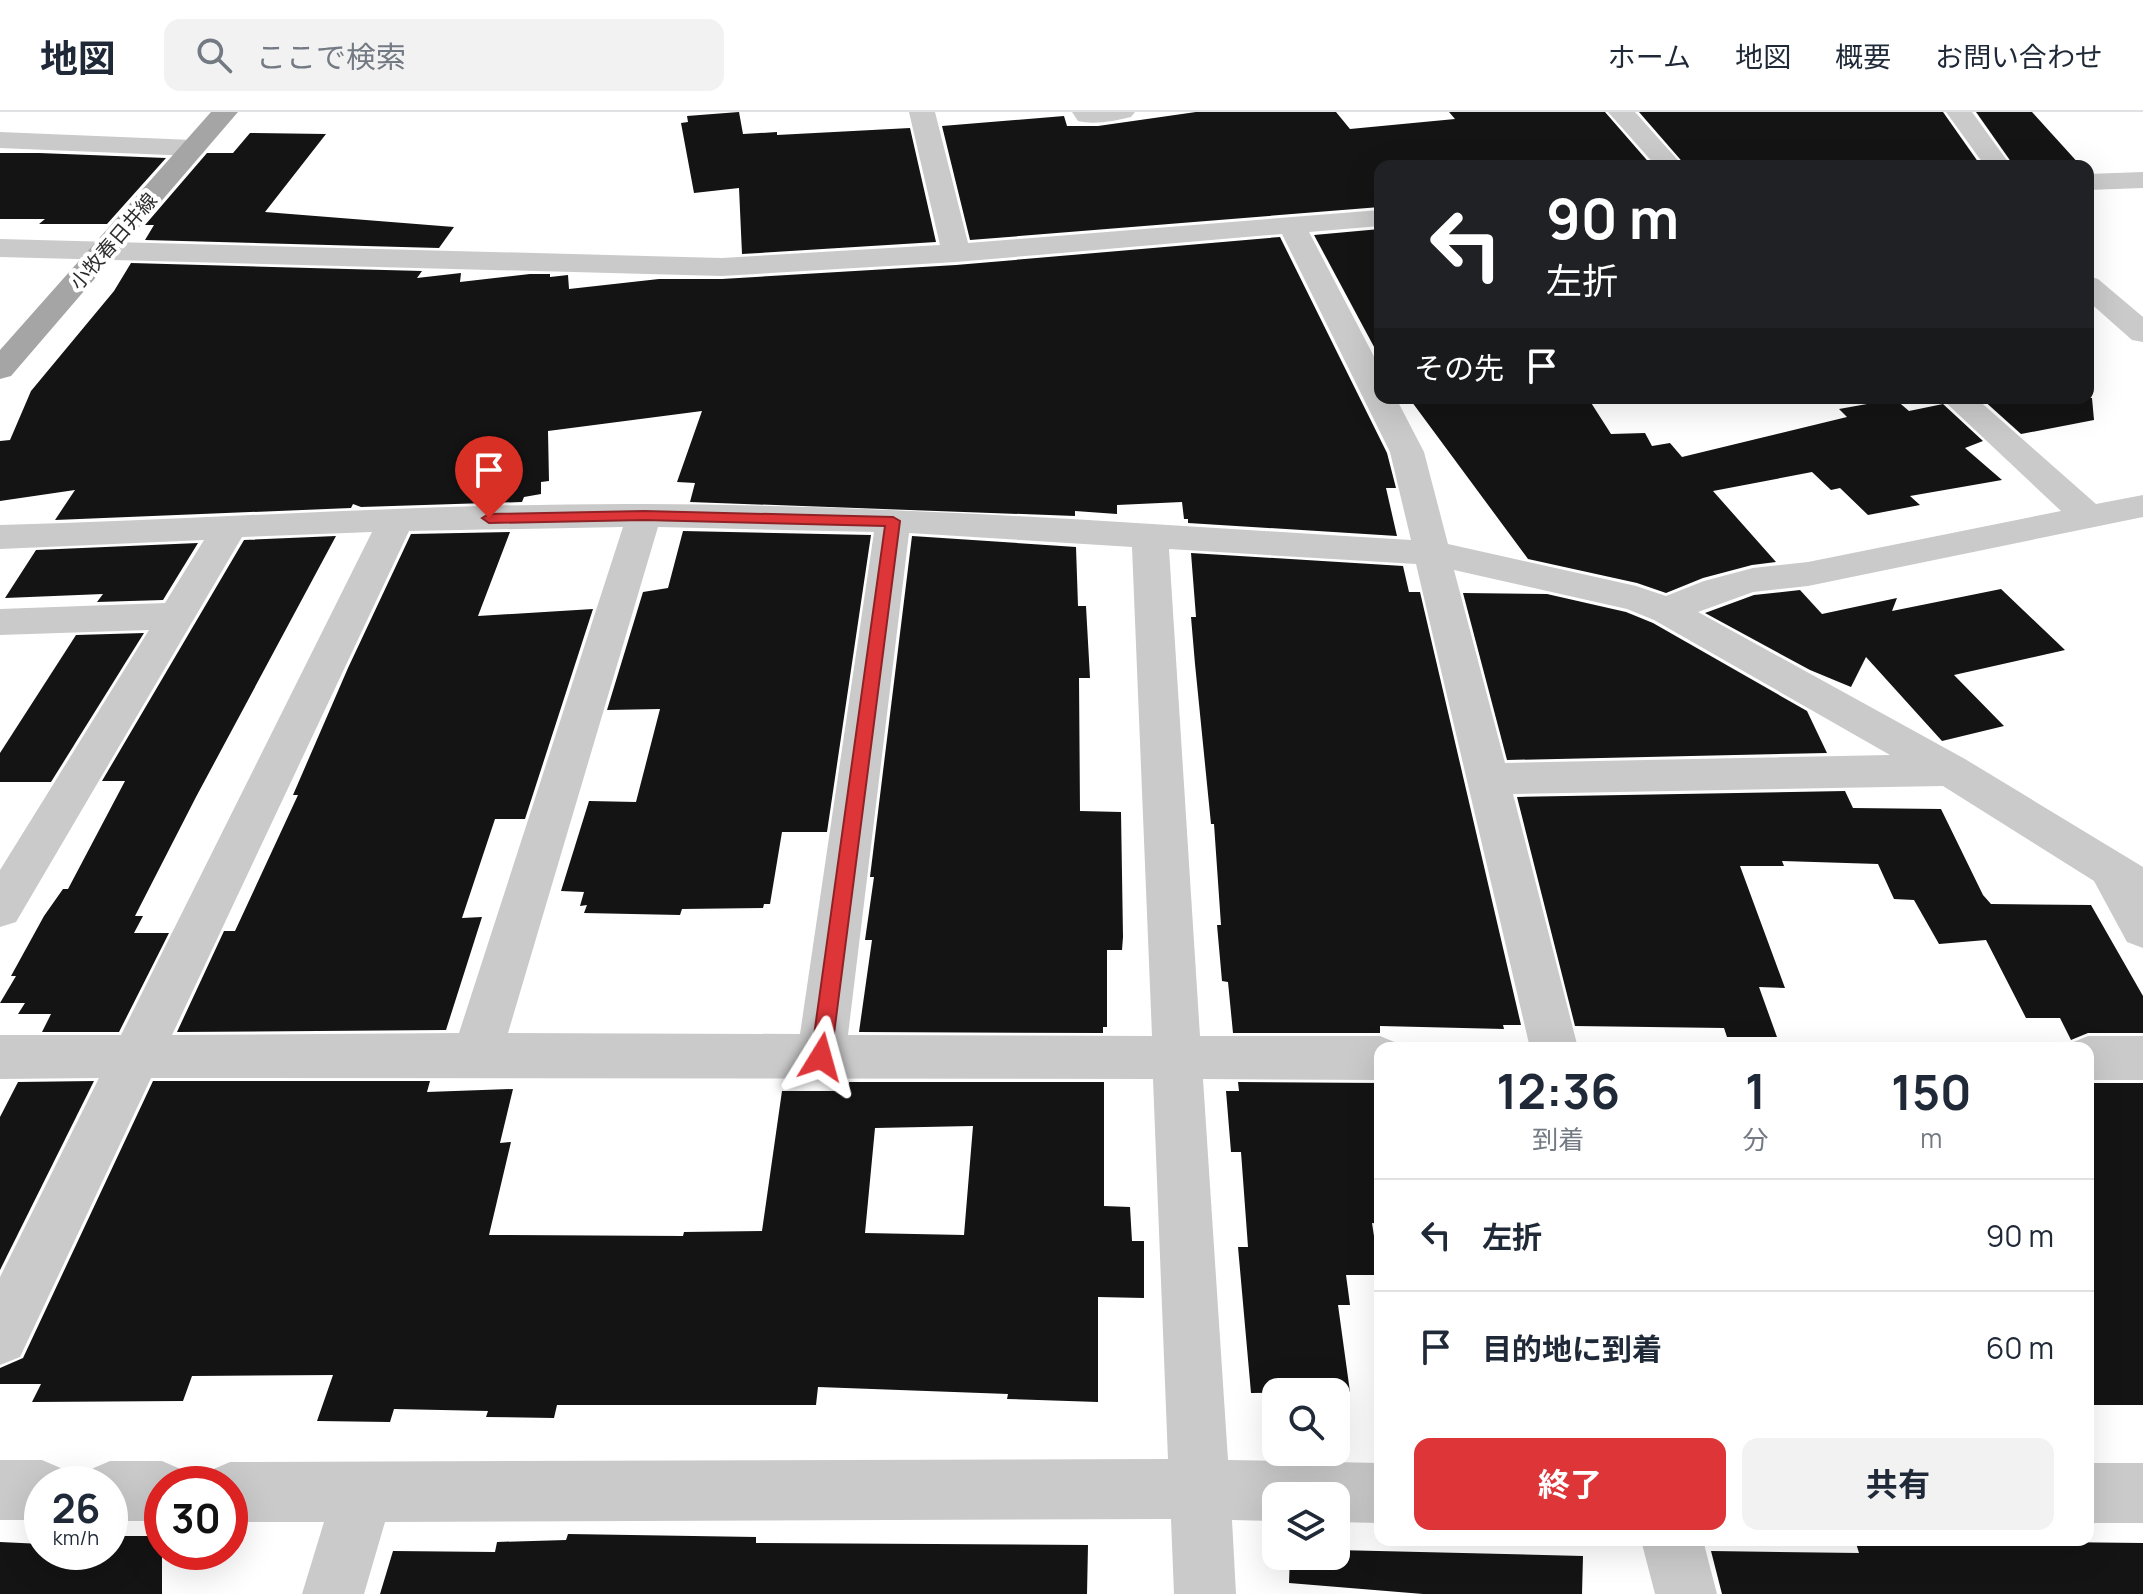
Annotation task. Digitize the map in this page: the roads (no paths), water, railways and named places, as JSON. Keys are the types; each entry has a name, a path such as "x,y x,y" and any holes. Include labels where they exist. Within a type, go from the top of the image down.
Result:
{"main road":[{"name":"小牧春日井線","path":"0,369 225,112"}],"street":[{"path":"922,112 956,253"},
{"path":"1085,112 1087,116 1122,112"},
{"path":"1621,112 1665,160"},
{"path":"1959,112 1994,160"},
{"path":"0,140 193,148"},
{"path":"2094,182 2143,180"},
{"path":"0,248 722,267 956,253 1374,219"},
{"path":"1292,226 1374,387"},
{"path":"2094,290 2143,333"},
{"path":"1383,404 1407,452 1553,1042"},
{"path":"1964,404 2089,517"},
{"path":"1667,611 1709,591 1790,574 1824,571 2143,506"},
{"path":"477,1055 644,515"},
{"path":"0,537 176,532 231,526 396,520 644,515 893,521 1433,553 1636,599 1667,611 2132,872 2143,929"},
{"path":"0,1337 396,520"},
{"path":"821,1057 893,521"},
{"path":"0,909 231,526"},
{"path":"1150,536 1205,1594"},
{"path":"0,622 177,616"},
{"path":"1488,779 1950,770"},
{"path":"0,1057 1374,1058"},
{"path":"2094,1058 2143,1058"},
{"path":"248,1492 1200,1489 1374,1493"},
{"path":"0,1490 24,1490"},
{"path":"333,1594 363,1493"},
{"path":"2094,1493 2143,1493"},
{"path":"1674,1546 1686,1594"}]}
